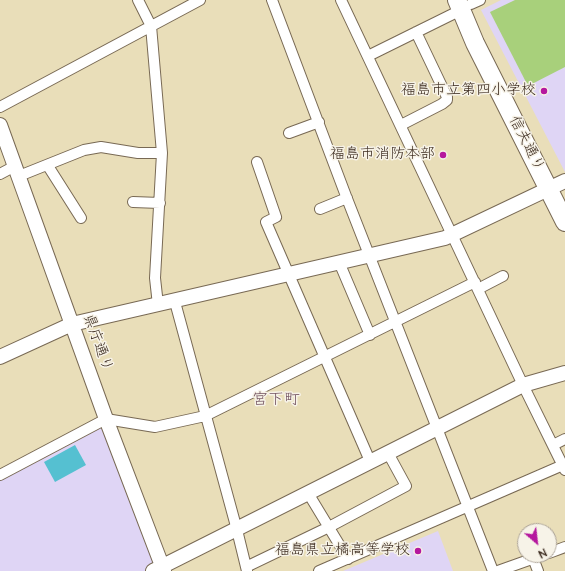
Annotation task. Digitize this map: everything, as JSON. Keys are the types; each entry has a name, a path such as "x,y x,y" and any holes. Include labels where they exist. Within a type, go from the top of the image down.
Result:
{"highway":[{"name":"信夫通り","path":"468,3 560,187 565,222"}],"street":[{"path":"138,0 152,26 162,153 155,278 158,305"},
{"path":"0,107 200,0"},
{"path":"272,0 436,428 493,571"},
{"path":"319,571 467,506 564,468 523,385 401,124 341,0"},
{"path":"368,56 416,32 468,3"},
{"path":"401,124 442,104 447,97 416,32"},
{"path":"289,133 319,122"},
{"name":"県庁通り","path":"0,125 160,570"},
{"path":"0,174 48,166 84,150 101,147 138,153 162,153"},
{"path":"256,162 276,217 266,222 370,461"},
{"path":"48,166 81,218"},
{"path":"0,357 72,324 175,302 453,236 560,187"},
{"path":"320,209 347,198"},
{"path":"133,202 160,203"},
{"path":"340,262 370,334"},
{"path":"1,471 106,419 155,427 205,416 370,334 476,286 503,276"},
{"path":"175,302 205,416 238,530 246,569 406,486 388,453"},
{"path":"160,570 370,461 523,385 565,373"},
{"path":"553,445 565,440"},
{"path":"308,493 348,559"},
{"path":"498,571 521,563"}],"shaded area":[{"name":"福島市立第四小学校","path":"501,0 565,0 565,172 481,10"},
{"path":"106,419 162,567 153,571 0,571 0,474"},
{"name":"福島県立橘高等学校","path":"438,531 453,571 343,571"}],"green space":[{"name":"福島市立第四小学校","path":"515,0 565,0 565,67 528,86 490,12"}],"water":[{"path":"75,445 86,465 55,482 44,462"}],"place":[{"name":"福島市立第四小学校","path":"544,91"},
{"name":"福島市消防本部","path":"443,155"},
{"name":"福島県立橘高等学校","path":"418,551"}],"district":[{"name":"宮下町","path":"276,401"}]}
